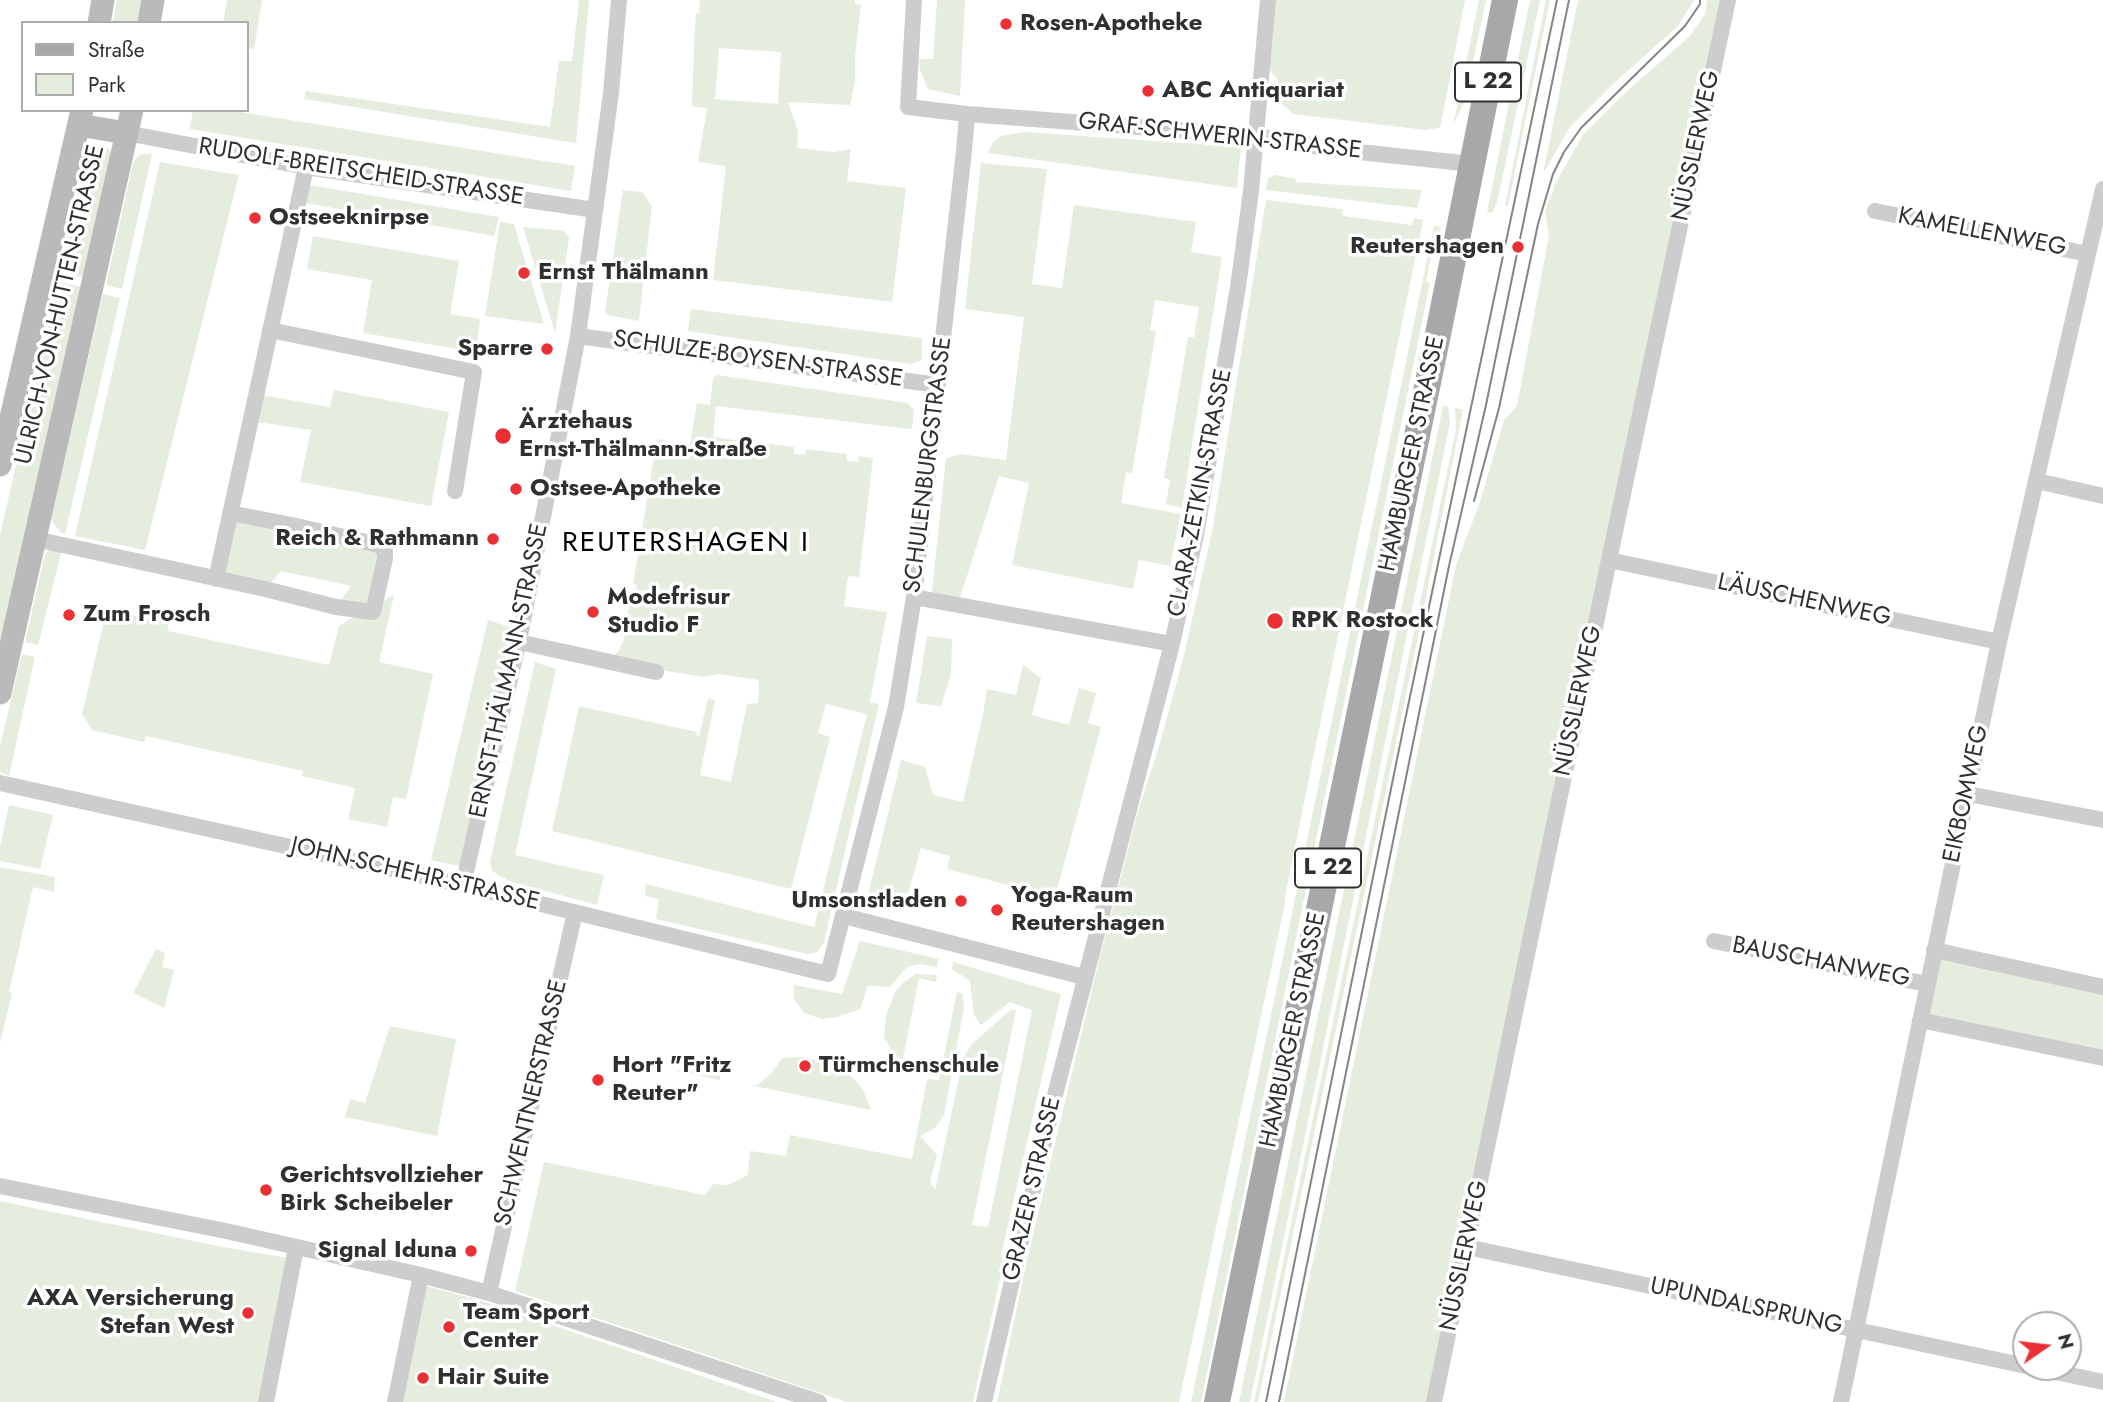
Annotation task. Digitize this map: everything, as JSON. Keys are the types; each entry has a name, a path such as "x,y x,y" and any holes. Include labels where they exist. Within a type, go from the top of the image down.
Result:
{"main road":[{"name":"HAMBURGER STRASSE","path":"1217,1402 1504,0"}],"street":[{"path":"99,21 103,0"},
{"path":"149,21 153,0"},
{"name":"ERNST-THÄLMANN-STRASSE","path":"463,885 519,642 578,336 596,210 620,0"},
{"path":"914,0 908,107 967,114"},
{"name":"CLARA-ZETKIN-STRASSE","path":"1084,976 1172,644 1206,480 1238,287 1257,136 1268,0"},
{"name":"NÜSSLERWEG","path":"1434,1402 1608,560 1728,0"},
{"name":"ULRICH-VON-HUTTEN-STRASSE","path":"0,693 132,112"},
{"name":"GRAF-SCHWERIN-STRASSE","path":"967,114 1257,136 1331,149 1472,164"},
{"name":"SCHULENBURGSTRASSE","path":"828,974 896,707 914,597 967,114"},
{"name":"ULRICH-VON-HUTTEN-STRASSE","path":"0,465 81,118 127,134"},
{"name":"RUDOLF-BREITSCHEID-STRASSE","path":"127,134 306,167 596,210"},
{"path":"216,579 306,167"},
{"name":"EIKBOMWEG","path":"1841,1402 1999,642 2103,189"},
{"name":"KAMELLENWEG","path":"1875,211 2088,254"},
{"path":"270,330 474,372 455,491"},
{"name":"SCHULZE-BOYSEN-STRASSE","path":"578,336 938,384"},
{"path":"2037,481 2103,496"},
{"path":"35,539 336,607 373,612 385,559 385,551 379,545 230,513"},
{"name":"LÄUSCHENWEG","path":"1608,560 1999,642"},
{"path":"914,597 1172,644"},
{"path":"519,642 656,672"},
{"name":"JOHN-SCHEHR-STRASSE","path":"0,783 463,885 828,974"},
{"path":"1968,794 2103,820"},
{"name":"SCHWENTNERSTRASSE","path":"489,1293 575,912"},
{"path":"844,916 1084,976"},
{"name":"BAUSCHANWEG","path":"1714,941 1927,984"},
{"path":"1934,950 2103,987"},
{"name":"GRAZER STRASSE","path":"984,1402 1084,976"},
{"path":"1920,1020 2103,1058"},
{"path":"0,1185 226,1231 489,1293 819,1402"},
{"name":"UPUNDALSPRUNG","path":"1466,1247 2012,1363"},
{"path":"266,1402 296,1248"},
{"path":"395,1402 421,1275"},
{"path":"2082,1378 2103,1382"}],"green space":[{"path":"117,0 146,0 141,21 113,21"},
{"path":"227,0 262,0 254,49 248,48 248,21 223,21"},
{"path":"579,0 589,0 576,143 304,99 306,91 550,127 559,61 572,61"},
{"path":"700,0 855,0 855,4 861,5 855,82 850,105 788,102 798,131 797,148 834,152 851,149 847,181 906,188 892,302 713,280 726,166 698,162 707,108 692,106 696,13 699,13","holes":["719,48 781,52 778,104 715,99"]},
{"path":"937,0 965,0 960,96 928,89 920,70 919,59 933,59"},
{"path":"1276,0 1465,0 1439,128 1425,130 1293,114 1282,104 1278,94 1278,79 1269,70"},
{"path":"1479,0 1486,0 1465,100 1453,126"},
{"path":"1530,0 1540,0 1497,203 1492,213 1487,212"},
{"path":"1546,0 1550,0 1508,206 1505,206"},
{"path":"1578,0 1694,0 1678,26 1570,127 1543,174"},
{"path":"1707,0 1728,0 1434,1402 1284,1402 1456,565 1480,502 1504,420 1517,406 1549,235 1545,212 1556,182 1583,135 1626,92 1690,36 1705,14"},
{"path":"193,112 240,112 575,166 571,191 190,129"},
{"path":"1024,132 1241,147 1237,188 988,153 993,142 1001,136"},
{"path":"100,145 106,146 113,155 87,278 60,272 88,152"},
{"path":"143,154 152,154 122,289 106,285 133,163"},
{"path":"160,162 239,175 145,550 75,536"},
{"path":"981,163 1047,169 1032,284 1062,288 1074,205 1196,222 1191,252 1222,257 1182,508 1166,504 1170,480 1164,478 1188,337 1194,337 1199,307 1155,300 1150,330 1156,331 1132,473 1126,472 1121,503 1181,514 1170,566 1139,560 1133,589 1012,565 1029,483 999,476 958,604 931,600 946,459 959,454 1006,460 1024,317 965,309"},
{"path":"1275,175 1296,179 1295,182 1422,190 1417,208 1266,190 1268,178"},
{"path":"303,184 499,217 494,236 299,202"},
{"path":"623,190 642,192 652,206 639,321 608,315 605,312"},
{"path":"1266,200 1342,209 1343,216 1412,225 1414,218 1423,220 1284,908 1179,1402 997,1402 1027,1260 1100,956 1138,811 1184,655 1213,527"},
{"path":"500,222 514,224 544,324 485,316"},
{"path":"1434,226 1441,227 1437,247 1433,246 1426,282 1430,283 1201,1402 1191,1402"},
{"path":"523,227 564,231 569,238 555,333"},
{"path":"313,236 459,261 450,314 480,319 476,352 363,333 372,280 307,269"},
{"path":"58,282 86,288 4,638 0,637 0,535"},
{"path":"103,294 120,298 65,534 60,532 51,519"},
{"path":"691,309 922,338 922,360 911,364 688,331"},
{"path":"717,375 908,403 914,410 910,429 716,406 713,437 741,441 741,447 752,449 753,442 794,447 794,454 805,455 806,449 847,454 847,461 858,462 859,456 873,458 859,577 848,576 844,606 887,612 870,702 879,704 824,942 817,952 807,954 656,919 659,899 645,896 646,884 814,927 867,714 826,704 818,733 830,737 791,889 552,831 579,706 697,732 696,735 699,736 708,699 715,700 700,775 731,782 747,704 758,703 759,680 719,674 704,677 611,662 623,643 631,596 635,596 637,585 633,584 657,439 690,445 697,403 710,405 713,378"},
{"path":"334,390 449,412 431,506 300,482 311,430 250,421 256,394 330,407"},
{"path":"1443,406 1448,407 1450,422 1320,1063 1250,1402 1239,1402"},
{"path":"1455,408 1463,410 1417,642 1258,1402 1254,1402 1456,429"},
{"path":"230,513 379,545 375,605 394,595 379,662 433,674 406,799 393,797 387,827 348,819 355,788 302,776 303,771 146,736 144,742 92,730 82,714 107,609 168,624 168,631 329,665 339,626 364,611 336,607 351,586 281,571 265,589 216,579"},
{"path":"51,549 62,549 38,645 25,642 45,554"},
{"path":"488,620 521,631 467,868 431,860"},
{"path":"927,636 952,639 951,674 941,706 916,703"},
{"path":"22,654 35,657 9,776 0,772 0,746"},
{"path":"535,662 556,669 515,855 604,875 597,905 509,881 492,871 490,862"},
{"path":"1023,665 1041,678 1032,715 1069,725 1079,688 1096,693 1088,723 1101,727 1054,901 1041,898 1042,894 947,869 950,856 921,848 908,894 868,895 901,760 925,767 933,795 963,802 987,689 1016,695"},
{"path":"9,805 53,815 40,869 0,861 0,847"},
{"path":"0,867 55,877 54,892 33,887 0,1043"},
{"path":"860,941 939,959 937,967 919,964 907,967 890,987 868,986 860,1009 837,1017 822,1019 804,1013 794,999 794,985 842,994"},
{"path":"156,949 165,953 162,967 174,970 164,1008 133,993"},
{"path":"1941,955 2103,993 2103,1050 1928,1014"},
{"path":"953,962 1061,994 1001,1255 1005,1256 973,1402 847,1402 515,1291 544,1162 705,1195 713,1184 728,1185 748,1175 750,1151 786,1156 790,1135 912,1159 927,1079 939,1080 957,992 963,994 964,1007 944,1115 935,1128 920,1136 937,1155 930,1182 935,1190 963,1059 971,1045 1011,1010 1016,1010 972,1225 988,1227 1032,1010 1010,1002 981,1025 974,1015 970,981 952,969"},
{"path":"916,974 937,975 936,982 919,978 900,1073 890,1061 891,1049 884,1037 886,1016 895,992"},
{"path":"390,1026 456,1039 437,1136 345,1117 350,1099 365,1103"},
{"path":"801,1057 826,1062 848,1073 863,1089 871,1110 750,1085 757,1085 772,1073 782,1058"},
{"path":"714,1059 721,1062 720,1080 676,1071 692,1069"},
{"path":"0,1201 294,1259 266,1402 0,1402"},
{"path":"419,1284 479,1300 777,1402 395,1402"}],"tram line":[{"path":"1266,1402 1404,725 1557,0"},
{"path":"1279,1402 1449,566 1486,405 1569,0"},
{"path":"1474,501 1499,408 1538,224 1553,174 1581,128 1685,26 1700,0"}],"place":[{"name":"Rosen-Apotheke","path":"1006,24"},
{"name":"ABC Antiquariat","path":"1148,91"},
{"name":"Ostseeknirpse","path":"255,218"},
{"name":"Reutershagen","path":"1518,247"},
{"name":"Ernst Thälmann","path":"524,273"},
{"name":"Sparre","path":"547,349"},
{"name":"Ärztehaus Ernst-Thälmann-Straße","path":"503,436"},
{"name":"Ostsee-Apotheke","path":"516,489"},
{"name":"Reich & Rathmann","path":"493,539"},
{"name":"Modefrisur Studio F","path":"593,612"},
{"name":"Zum Frosch","path":"69,615"},
{"name":"RPK Rostock","path":"1275,621"},
{"name":"Umsonstladen","path":"961,901"},
{"name":"Yoga-Raum Reutershagen","path":"997,910"},
{"name":"Türmchenschule","path":"805,1066"},
{"name":"Hort \"Fritz Reuter\"","path":"598,1080"},
{"name":"Gerichtsvollzieher Birk Scheibeler","path":"266,1190"},
{"name":"Signal Iduna","path":"471,1251"},
{"name":"AXA Versicherung Stefan West","path":"248,1313"},
{"name":"Team Sport Center","path":"449,1327"},
{"name":"Hair Suite","path":"423,1378"}],"district":[{"name":"REUTERSHAGEN I","path":"686,544"}]}
